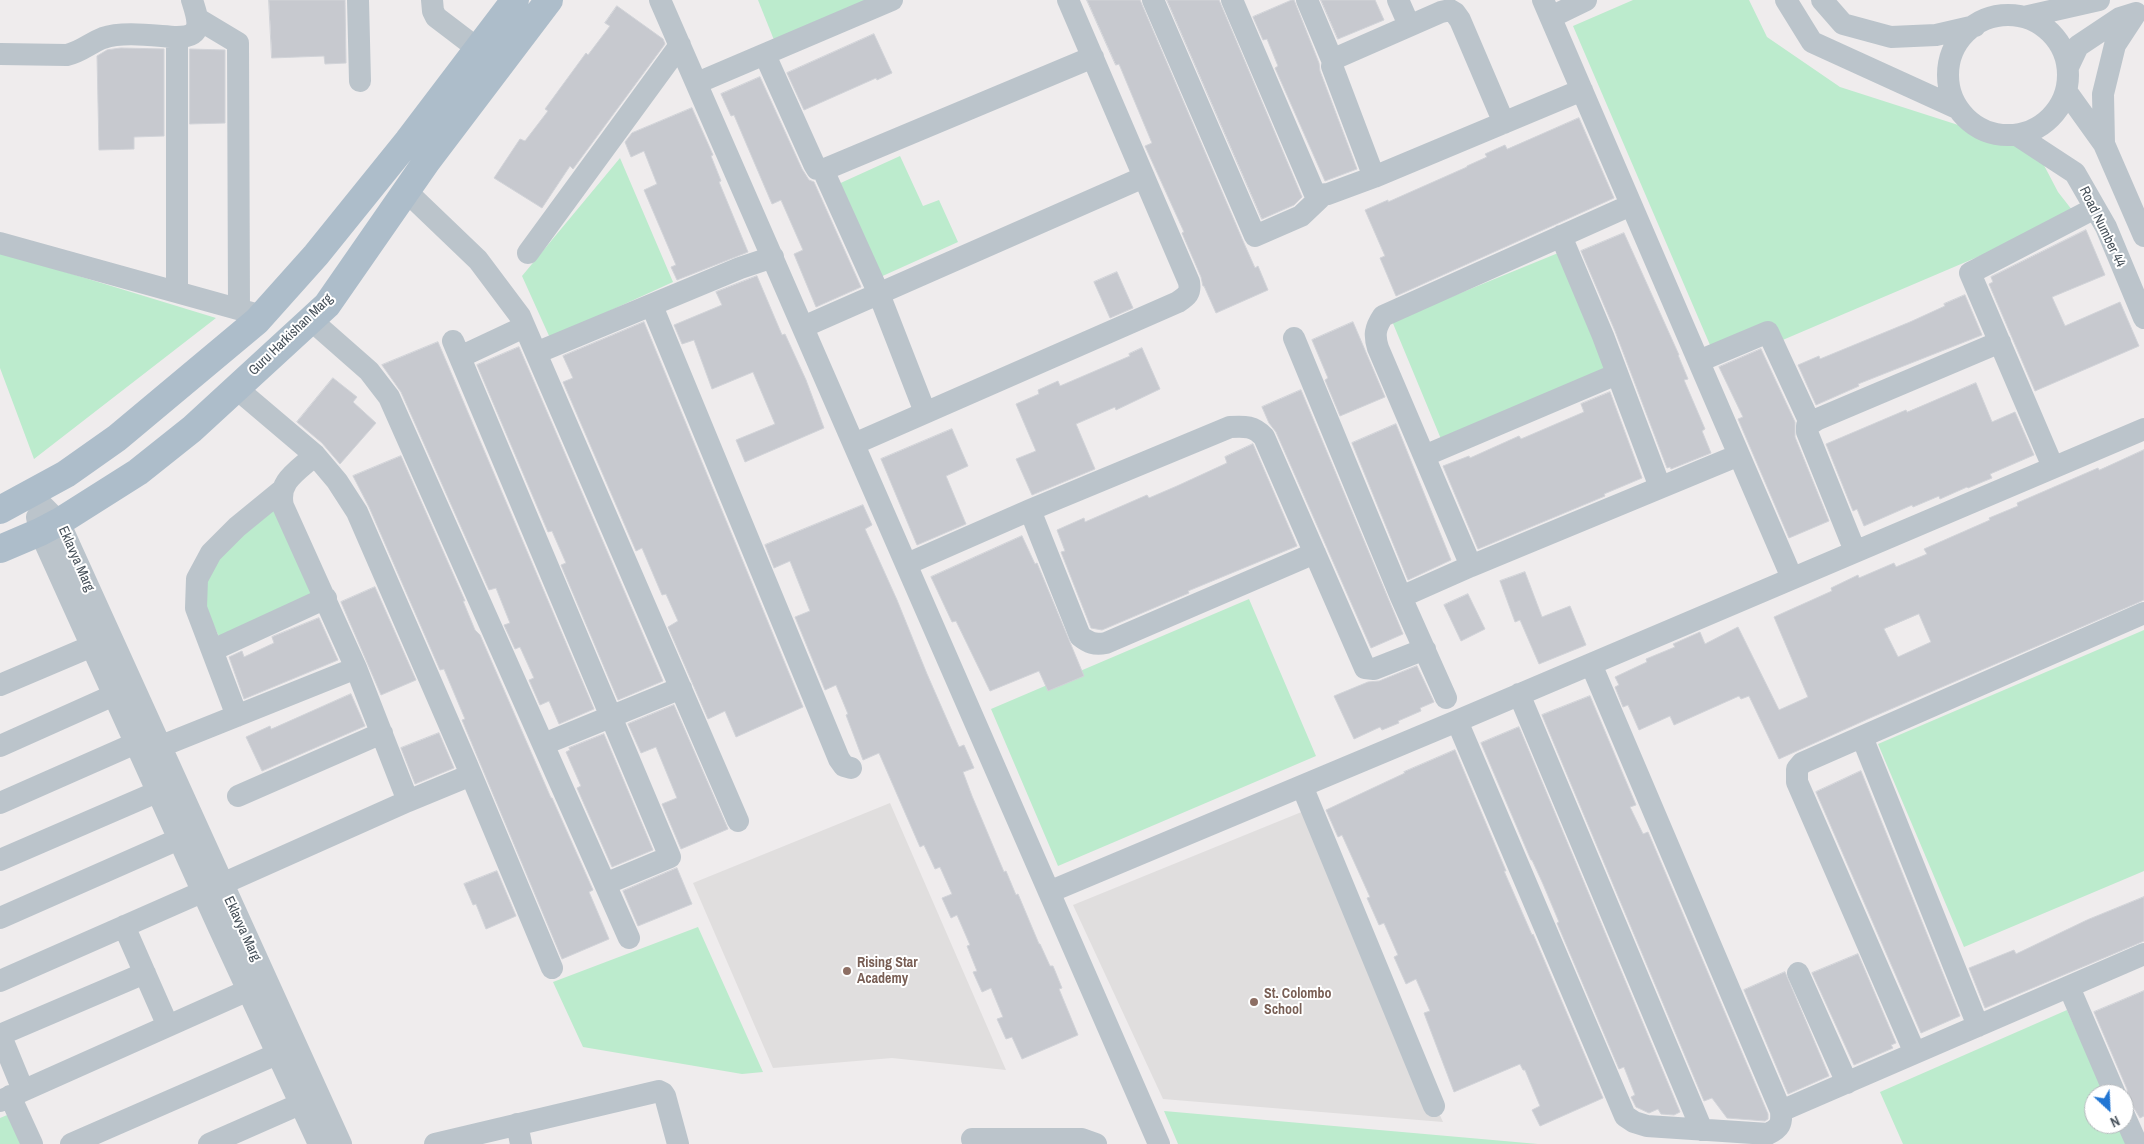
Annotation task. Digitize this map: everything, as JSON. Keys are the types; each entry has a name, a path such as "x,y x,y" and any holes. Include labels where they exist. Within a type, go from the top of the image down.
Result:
{"main road":[{"path":"0,510 66,474 118,438 250,312 316,255 408,142 515,0"},
{"name":"Guru Harkishan Marg","path":"0,550 50,527 138,472 192,429 327,305 406,191 549,0"}],"street":[{"path":"358,0 360,81"},
{"path":"432,0 433,11 436,17 478,49"},
{"path":"660,0 1159,1144"},
{"path":"697,83 892,0"},
{"path":"854,444 1178,302 1187,296 1190,290 1189,282 1068,0"},
{"path":"1153,0 1255,236 1301,216 1322,196 1582,90"},
{"path":"1232,0 1314,192 1322,196"},
{"path":"1307,0 1333,62 1332,71 1374,176"},
{"path":"1398,0 1409,25"},
{"path":"1586,0 1547,8 1792,578"},
{"path":"1786,0 1812,42 1959,110 1970,121 1984,130 2000,135 2017,135 2033,130 2048,120 2060,107 2066,91 2068,67 2078,46 2120,18 2140,12"},
{"path":"1822,0 1843,24 1891,37 1936,35 1976,26"},
{"path":"2024,17 2052,5 2099,0"},
{"path":"0,54 68,55 78,53 101,39 114,35 188,37 198,27 195,9"},
{"path":"0,243 250,312 238,43 195,9"},
{"path":"1333,62 1336,58 1409,25 1450,10 1460,20 1504,123"},
{"path":"2104,144 2103,94 2114,45 2140,12"},
{"path":"1959,110 1951,92 1948,73 1952,55 1961,38 1990,18 2007,15 2024,17 2040,24 2053,36 2063,50 2068,67"},
{"path":"177,292 178,37"},
{"path":"528,253 680,46"},
{"path":"765,54 814,164 817,169 823,170 1093,57"},
{"path":"2066,91 2104,144 2144,236"},
{"name":"Road Number 44","path":"2017,135 2076,173 2106,227 2144,318"},
{"path":"823,170 879,294 925,412"},
{"path":"803,327 1144,177"},
{"path":"406,191 478,260 520,316 738,821"},
{"path":"1471,566 1378,348 1374,336 1376,326 1383,316 1632,204"},
{"path":"2053,468 1970,273 2095,208"},
{"path":"1561,236 1617,374 1660,488"},
{"path":"536,353 740,268 773,257"},
{"path":"652,306 839,759 844,766 852,768"},
{"path":"311,320 370,371 389,396 629,938"},
{"path":"524,327 456,349 670,857 605,884"},
{"path":"1699,361 1768,332 1810,423"},
{"path":"1294,338 1401,597 1446,698"},
{"path":"1855,551 1807,432 1810,423 2000,342"},
{"path":"1424,456 1617,374"},
{"path":"236,388 315,455 337,480 357,512 552,968"},
{"path":"906,564 1230,427 1246,426 1256,429 1264,437 1365,668 1374,669 1425,649"},
{"path":"1050,892 2144,429"},
{"path":"1401,597 1739,454"},
{"path":"237,716 196,608 198,580 211,553 237,527 281,491 284,484 315,455"},
{"path":"281,491 283,506 356,668 408,801"},
{"name":"Eklavya Marg","path":"31,494 50,527 160,746 212,888 257,986 341,1144"},
{"path":"1030,510 1080,636 1088,642 1097,645 1106,643 1315,553"},
{"name":"Eklavya Marg","path":"50,527 92,646 179,839 212,888"},
{"path":"212,650 326,598"},
{"path":"1915,1054 1797,782 1797,769 1802,763 2144,613"},
{"path":"0,685 92,646"},
{"path":"1457,721 1625,1116 1634,1122 1647,1126 1768,1134 1778,1129 1782,1122 1781,1111 1591,664"},
{"path":"160,746 356,668"},
{"path":"544,744 681,688"},
{"path":"1519,694 1702,1130"},
{"path":"0,746 114,695"},
{"path":"238,796 382,733"},
{"path":"1862,737 1978,1026"},
{"path":"0,803 136,743"},
{"path":"0,981 471,775"},
{"path":"1302,786 1434,1106"},
{"path":"0,860 158,792"},
{"path":"0,918 179,839"},
{"path":"124,926 168,1026"},
{"path":"1781,1111 2144,956"},
{"path":"32,1144 11,1096 0,1035 145,973"},
{"path":"1798,973 1847,1083"},
{"path":"11,1096 257,986"},
{"name":"Eklavya Marg","path":"257,986 277,1054 319,1144"},
{"path":"2069,987 2111,1084"},
{"path":"71,1144 277,1054"},
{"path":"435,1144 519,1134 659,1091 665,1096 678,1144"},
{"path":"208,1144 300,1104"},
{"path":"972,1139 1082,1139 1096,1144"}],"shaded area":[{"name":"Rising Star Academy","path":"890,803 1006,1070 892,1058 773,1068 693,883"},
{"name":"St. Colombo School","path":"1304,811 1443,1122 1163,1099 1073,905"}],"green space":[{"path":"758,0 866,0 774,40"},
{"path":"1633,0 1749,0 1767,37 1840,87 2036,150 2058,192 2076,215 1778,342 1713,352 1573,26"},
{"path":"900,156 923,206 939,200 958,242 876,279 834,186"},
{"path":"620,158 673,282 550,338 522,276"},
{"path":"1563,251 1612,369 1441,439 1392,321"},
{"path":"0,252 216,318 34,459 0,368"},
{"path":"277,508 316,600 221,641 203,602 205,571 231,538"},
{"path":"1249,599 1316,756 1058,866 991,709"},
{"path":"2144,630 2144,871 1964,947 1878,744"},
{"path":"698,927 763,1072 742,1074 583,1047 553,982"},
{"path":"2067,1010 2100,1084 2084,1084 2084,1134 2122,1134 2127,1144 1903,1144 1880,1092"},
{"path":"1164,1111 1538,1144 1178,1144"},
{"path":"12,1113 25,1144 0,1144 0,1118"}],"building":[{"path":"269,0 345,0 346,63 325,64 324,56 272,58"},
{"path":"1087,0 1140,0 1243,241 1255,268 1258,266 1268,290 1216,313 1182,233 1184,232 1145,146 1152,143 1119,64 1116,65"},
{"path":"1167,0 1219,0 1302,197 1294,205 1262,219"},
{"path":"1294,0 1319,63 1320,71 1357,169 1325,181 1275,68 1278,66 1267,39 1263,40 1253,17"},
{"path":"1321,0 1375,0 1384,20 1338,39"},
{"path":"617,6 663,39 665,44 573,169 570,166 542,208 494,178 520,139 525,141 548,111 545,109 586,53 588,55 610,26 605,23"},
{"path":"874,34 892,73 877,80 876,78 804,110 787,73"},
{"path":"121,48 164,49 164,136 134,137 134,149 99,150 97,56 107,50"},
{"path":"190,49 225,50 225,123 190,124"},
{"path":"760,77 802,169 809,180 814,182 861,287 816,307 794,254 803,250 781,200 772,204 734,115 731,116 721,94"},
{"path":"692,108 713,155 711,156 721,181 719,182 748,252 677,280 671,267 676,265 644,190 657,184 644,151 631,157 625,142 632,133"},
{"path":"1579,118 1614,198 1396,296 1380,258 1385,256 1365,210 1388,200 1388,202 1467,167 1487,157 1485,154 1505,145 1507,149"},
{"path":"2086,230 2105,275 2052,297 2065,326 2120,302 2139,346 2035,391 1989,284 1993,282 1991,277"},
{"path":"1624,233 1679,355 1688,379 1684,380 1705,429 1702,431 1711,453 1671,469 1670,467 1667,468 1615,331 1581,251"},
{"path":"1117,272 1133,308 1110,318 1094,282"},
{"path":"757,276 782,335 785,334 806,380 824,428 745,462 736,440 775,424 753,372 712,389 694,340 682,344 674,325 722,305 716,292"},
{"path":"1965,295 1982,335 1858,384 1859,386 1816,405 1798,365 1819,356 1820,359 1910,322"},
{"path":"644,322 803,707 736,737 725,711 708,719 668,627 678,621 666,594 662,595 642,548 636,551 563,382 573,378 563,356"},
{"path":"1353,322 1385,397 1340,416 1325,380 1328,378 1312,340"},
{"path":"438,342 594,709 559,724 549,701 540,705 529,680 534,678 520,647 515,649 504,625 510,623 496,588 489,590 401,392 382,365"},
{"path":"519,347 663,681 618,700 561,565 566,563 552,531 548,532 477,365"},
{"path":"1142,348 1160,389 1116,410 1115,407 1076,424 1095,469 1032,495 1016,459 1036,451 1016,404 1039,394 1038,390 1058,381 1060,386 1130,356 1129,354"},
{"path":"1761,349 1795,422 1795,437 1829,521 1789,538 1738,419 1743,417 1719,367"},
{"path":"333,378 357,397 353,402 376,423 340,464 322,443 297,422"},
{"path":"1976,383 1992,422 2015,412 2034,455 1990,474 1992,478 1940,499 1939,496 1913,507 1912,505 1864,526 1857,509 1853,511 1826,444"},
{"path":"1301,390 1403,634 1371,648 1276,432 1269,423 1262,407"},
{"path":"1610,392 1642,478 1604,494 1605,496 1478,549 1443,466 1469,456 1470,458 1519,436 1521,439 1584,412 1581,404"},
{"path":"1396,424 1451,560 1408,580 1352,443"},
{"path":"952,429 968,466 946,476 966,524 917,545 881,459"},
{"path":"1253,444 1297,546 1188,591 1189,593 1102,630 1091,628 1061,552 1065,551 1057,530 1084,518 1085,522 1147,495 1149,498 1177,486 1227,463 1225,457"},
{"path":"2144,450 2144,600 1779,759 1749,696 1741,699 1739,696 1674,725 1670,716 1639,730 1628,705 1623,707 1615,687 1619,685 1615,677 1647,662 1646,659 1675,647 1673,644 1700,632 1705,644 1738,627 1779,710 1808,697 1774,617 1832,591 1831,588 1858,575 1859,578 1894,563 1896,567 1927,554 1924,549 1990,520 1989,518 2018,506 2017,503 2098,468 2099,470","holes":["1919,614 1931,642 1898,657 1884,629"]},
{"path":"401,456 465,601 463,601 475,630 480,635 593,890 589,892 609,939 562,959 462,720 465,719 444,669 440,670 369,507 353,476"},
{"path":"863,505 872,525 865,529 959,747 964,745 974,768 963,772 972,796 1004,872 1006,871 1016,895 1018,894 1050,966 1053,966 1062,988 1059,989 1078,1035 1022,1059 1012,1037 1006,1039 997,1019 1003,1017 991,988 982,992 973,972 977,971 967,946 970,945 957,915 951,918 942,898 952,894 940,867 935,869 924,845 920,847 879,753 863,760 836,685 825,690 795,617 810,611 790,561 774,568 765,545"},
{"path":"1022,536 1035,564 1037,563 1084,676 1048,691 1039,671 990,691 956,621 952,622 931,577"},
{"path":"1525,572 1542,617 1570,606 1586,645 1539,664 1520,620 1515,622 1500,581"},
{"path":"375,587 416,680 381,695 341,602"},
{"path":"1468,594 1485,629 1461,641 1444,605"},
{"path":"319,618 338,660 244,699 229,657 242,651 244,657 274,643 272,637"},
{"path":"1417,666 1434,702 1420,708 1421,711 1398,721 1399,723 1382,730 1380,727 1354,739 1334,696 1368,682 1379,681"},
{"path":"351,694 365,726 262,771 246,737 270,726 271,729"},
{"path":"1590,696 1636,805 1630,807 1643,834 1648,832 1768,1114 1768,1119 1765,1121 1727,1118 1712,1098 1704,1101 1542,715"},
{"path":"674,705 728,829 681,849 662,804 677,798 656,747 641,753 628,724"},
{"path":"1519,727 1680,1112 1674,1115 1661,1114 1658,1109 1649,1113 1636,1107 1631,1097 1635,1095 1624,1067 1619,1069 1557,923 1559,922 1543,884 1481,743"},
{"path":"439,733 454,768 415,784 401,748"},
{"path":"604,734 653,850 612,867 577,788 581,786 566,752 570,750 569,748"},
{"path":"1455,750 1506,871 1504,871 1603,1098 1540,1126 1532,1110 1540,1106 1525,1070 1523,1070 1520,1064 1454,1092 1424,1013 1430,1011 1416,979 1406,984 1394,957 1398,955 1384,923 1379,925 1367,898 1370,897 1342,835 1338,837 1326,810 1404,772"},
{"path":"1861,771 1960,1016 1921,1033 1816,792"},
{"path":"677,868 692,904 638,926 623,891"},
{"path":"497,871 516,916 486,929 476,904 473,905 464,884"},
{"path":"2144,897 2144,941 1985,1008 1969,968 2014,950 2016,954 2087,920"},
{"path":"1858,954 1896,1043 1891,1045 1893,1048 1854,1065 1812,973"},
{"path":"1785,972 1829,1076 1788,1094 1744,990"},
{"path":"2144,991 2144,1116 2140,1118 2134,1108 2134,1084 2125,1084 2094,1012"}],"place":[{"name":"Rising Star Academy","path":"847,971"},
{"name":"St. Colombo School","path":"1254,1002"}]}
